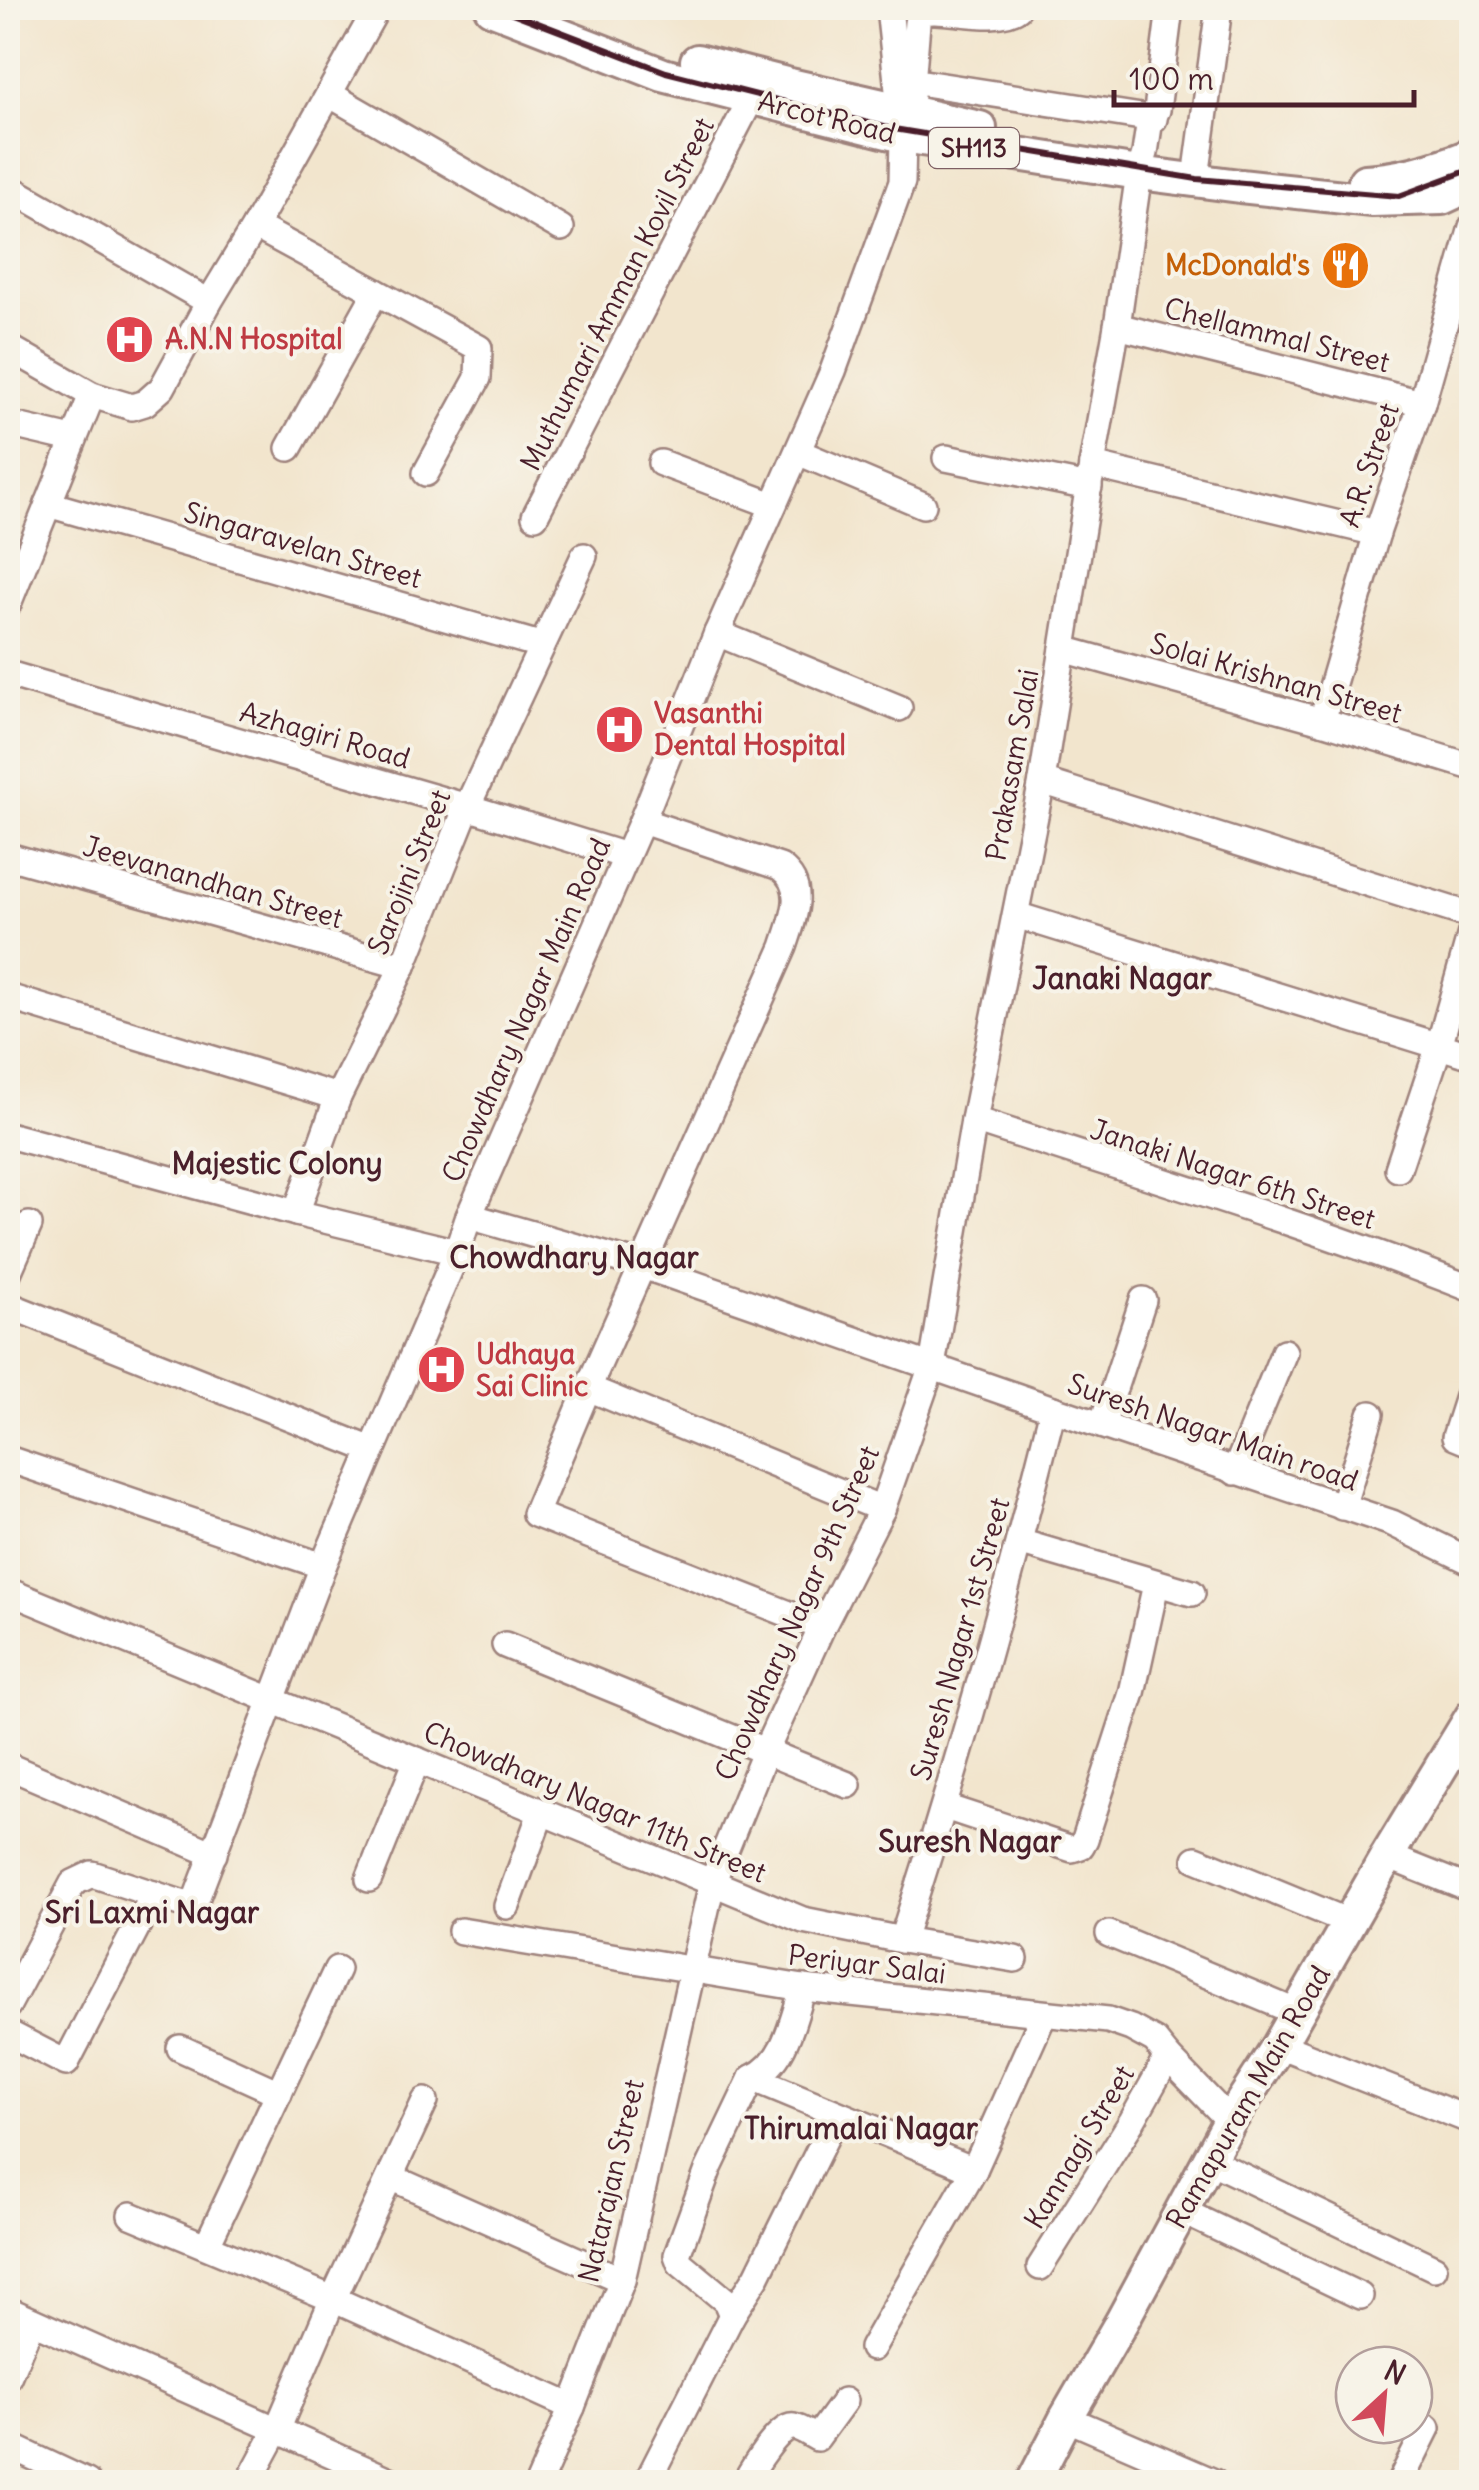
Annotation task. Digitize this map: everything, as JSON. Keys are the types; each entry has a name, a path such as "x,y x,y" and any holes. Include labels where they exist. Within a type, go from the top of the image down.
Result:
{"main road":[{"name":"Arcot Road","path":"490,8 663,75 752,99 906,110"},
{"name":"Arcot Road","path":"543,11 623,42 786,84 1240,186 1350,188 1435,170 1472,156"},
{"name":"Arcot Road","path":"1142,163 1198,163 1350,188 1372,200 1442,198 1472,184"},
{"name":"Ramapuram Main Road","path":"1033,2482 1230,2121 1279,2045 1472,1716"}],"street":[{"path":"8,347 92,395 132,406 145,403 162,388 377,8"},
{"path":"889,8 906,110"},
{"path":"906,110 917,23 922,13 996,15 1010,14 1018,8"},
{"name":"Prakasam Salai","path":"932,1366 974,1120 1042,781 1142,163 1149,126 1157,110 1170,8"},
{"path":"1198,163 1219,8"},
{"path":"329,94 561,228"},
{"name":"Muthumari Amman Kovil Street","path":"535,516 752,99"},
{"path":"906,110 1154,119"},
{"name":"Chowdhary Nagar Main Road","path":"154,1894 193,1907 323,1566 469,1216 833,371 902,182 906,110"},
{"path":"8,186 209,302"},
{"path":"256,226 478,348 478,378 426,473"},
{"name":"A.R. Street","path":"1322,721 1422,403 1472,227"},
{"path":"288,448 376,292"},
{"name":"Chellammal Street","path":"1116,326 1422,403"},
{"path":"8,604 15,566 48,504 92,395"},
{"path":"8,424 72,439"},
{"path":"798,452 923,505"},
{"path":"946,458 1091,476 1378,534"},
{"path":"661,464 774,505"},
{"name":"Singaravelan Street","path":"48,504 540,645"},
{"name":"Sarojini Street","path":"296,1213 338,1096 403,966 466,807 584,556"},
{"path":"718,634 898,708"},
{"name":"Solai Krishnan Street","path":"1063,649 1472,767"},
{"name":"Azhagiri Road","path":"8,674 626,856"},
{"path":"1042,781 1472,916"},
{"path":"642,821 780,867 796,884 797,901 784,947 535,1514 822,1626"},
{"name":"Jeevanandhan Street","path":"8,856 403,966"},
{"path":"1016,915 1472,1056"},
{"path":"1398,1169 1472,930"},
{"path":"8,997 338,1096"},
{"name":"Janaki Nagar 6th Street","path":"974,1120 1472,1289"},
{"path":"8,1135 457,1252"},
{"name":"Suresh Nagar Main road","path":"469,1216 643,1266 1392,1523 1472,1562"},
{"path":"8,1273 29,1224"},
{"path":"1102,1425 1143,1300"},
{"path":"8,1305 372,1450"},
{"path":"1235,1472 1284,1352"},
{"name":"Chowdhary Nagar 9th Street","path":"712,1883 822,1626 882,1508 932,1366"},
{"path":"1472,1384 1455,1437 1472,1444"},
{"path":"588,1388 882,1508"},
{"name":"Suresh Nagar 1st Street","path":"902,1940 1020,1542 1053,1409"},
{"path":"1342,1508 1371,1414"},
{"path":"8,1458 323,1566"},
{"path":"1020,1542 1192,1594"},
{"path":"944,1807 1072,1848 1080,1846 1086,1839 1132,1693 1156,1584"},
{"name":"Chowdhary Nagar 11th Street","path":"8,1592 803,1920 1015,1958"},
{"path":"505,1645 848,1785"},
{"path":"369,1879 417,1760"},
{"path":"8,1766 214,1854"},
{"path":"508,1906 541,1813"},
{"path":"1387,1856 1472,1890"},
{"path":"1196,1859 1349,1922"},
{"path":"8,2005 73,1882 92,1874 154,1894 66,2063 8,2033"},
{"name":"Natarajan Street","path":"539,2482 622,2280 712,1883"},
{"name":"Periyar Salai","path":"461,1931 804,1988 1108,2020 1155,2041 1230,2121"},
{"path":"1109,1934 1296,2012"},
{"path":"207,2245 337,1969"},
{"path":"732,2315 726,2300 680,2264 676,2255 708,2170 752,2078 764,2072 784,2044 804,1988"},
{"path":"872,2348 974,2170 1044,2014"},
{"path":"1279,2045 1469,2114"},
{"path":"180,2048 279,2093"},
{"name":"Kannagi Street","path":"1040,2267 1168,2057"},
{"path":"752,2078 974,2170"},
{"path":"250,2482 425,2101"},
{"path":"647,2482 732,2315 757,2276 837,2114"},
{"path":"1208,2160 1434,2268"},
{"path":"390,2178 622,2280"},
{"path":"1182,2211 1360,2296"},
{"path":"130,2216 207,2245 572,2407"},
{"path":"8,2310 394,2482"},
{"path":"8,2377 32,2321"},
{"path":"745,2482 762,2453 784,2428 792,2426 817,2438 844,2400"},
{"path":"1066,2418 1214,2482"},
{"path":"8,2445 86,2482"},
{"path":"1400,2482 1418,2445"}],"railway":[{"path":"499,8 666,72 888,128 1197,179 1399,196 1472,169"}],"place":[{"name":"McDonald's","path":"1345,265"},
{"name":"A.N.N Hospital","path":"130,339"},
{"name":"Vasanthi Dental Hospital","path":"619,729"},
{"name":"Udhaya Sai Clinic","path":"441,1370"}],"district":[{"name":"Janaki Nagar","path":"1122,979"},
{"name":"Majestic Colony","path":"277,1164"},
{"name":"Chowdhary Nagar","path":"574,1258"},
{"name":"Suresh Nagar","path":"970,1842"},
{"name":"Sri Laxmi Nagar","path":"152,1913"},
{"name":"Thirumalai Nagar","path":"861,2129"}]}
